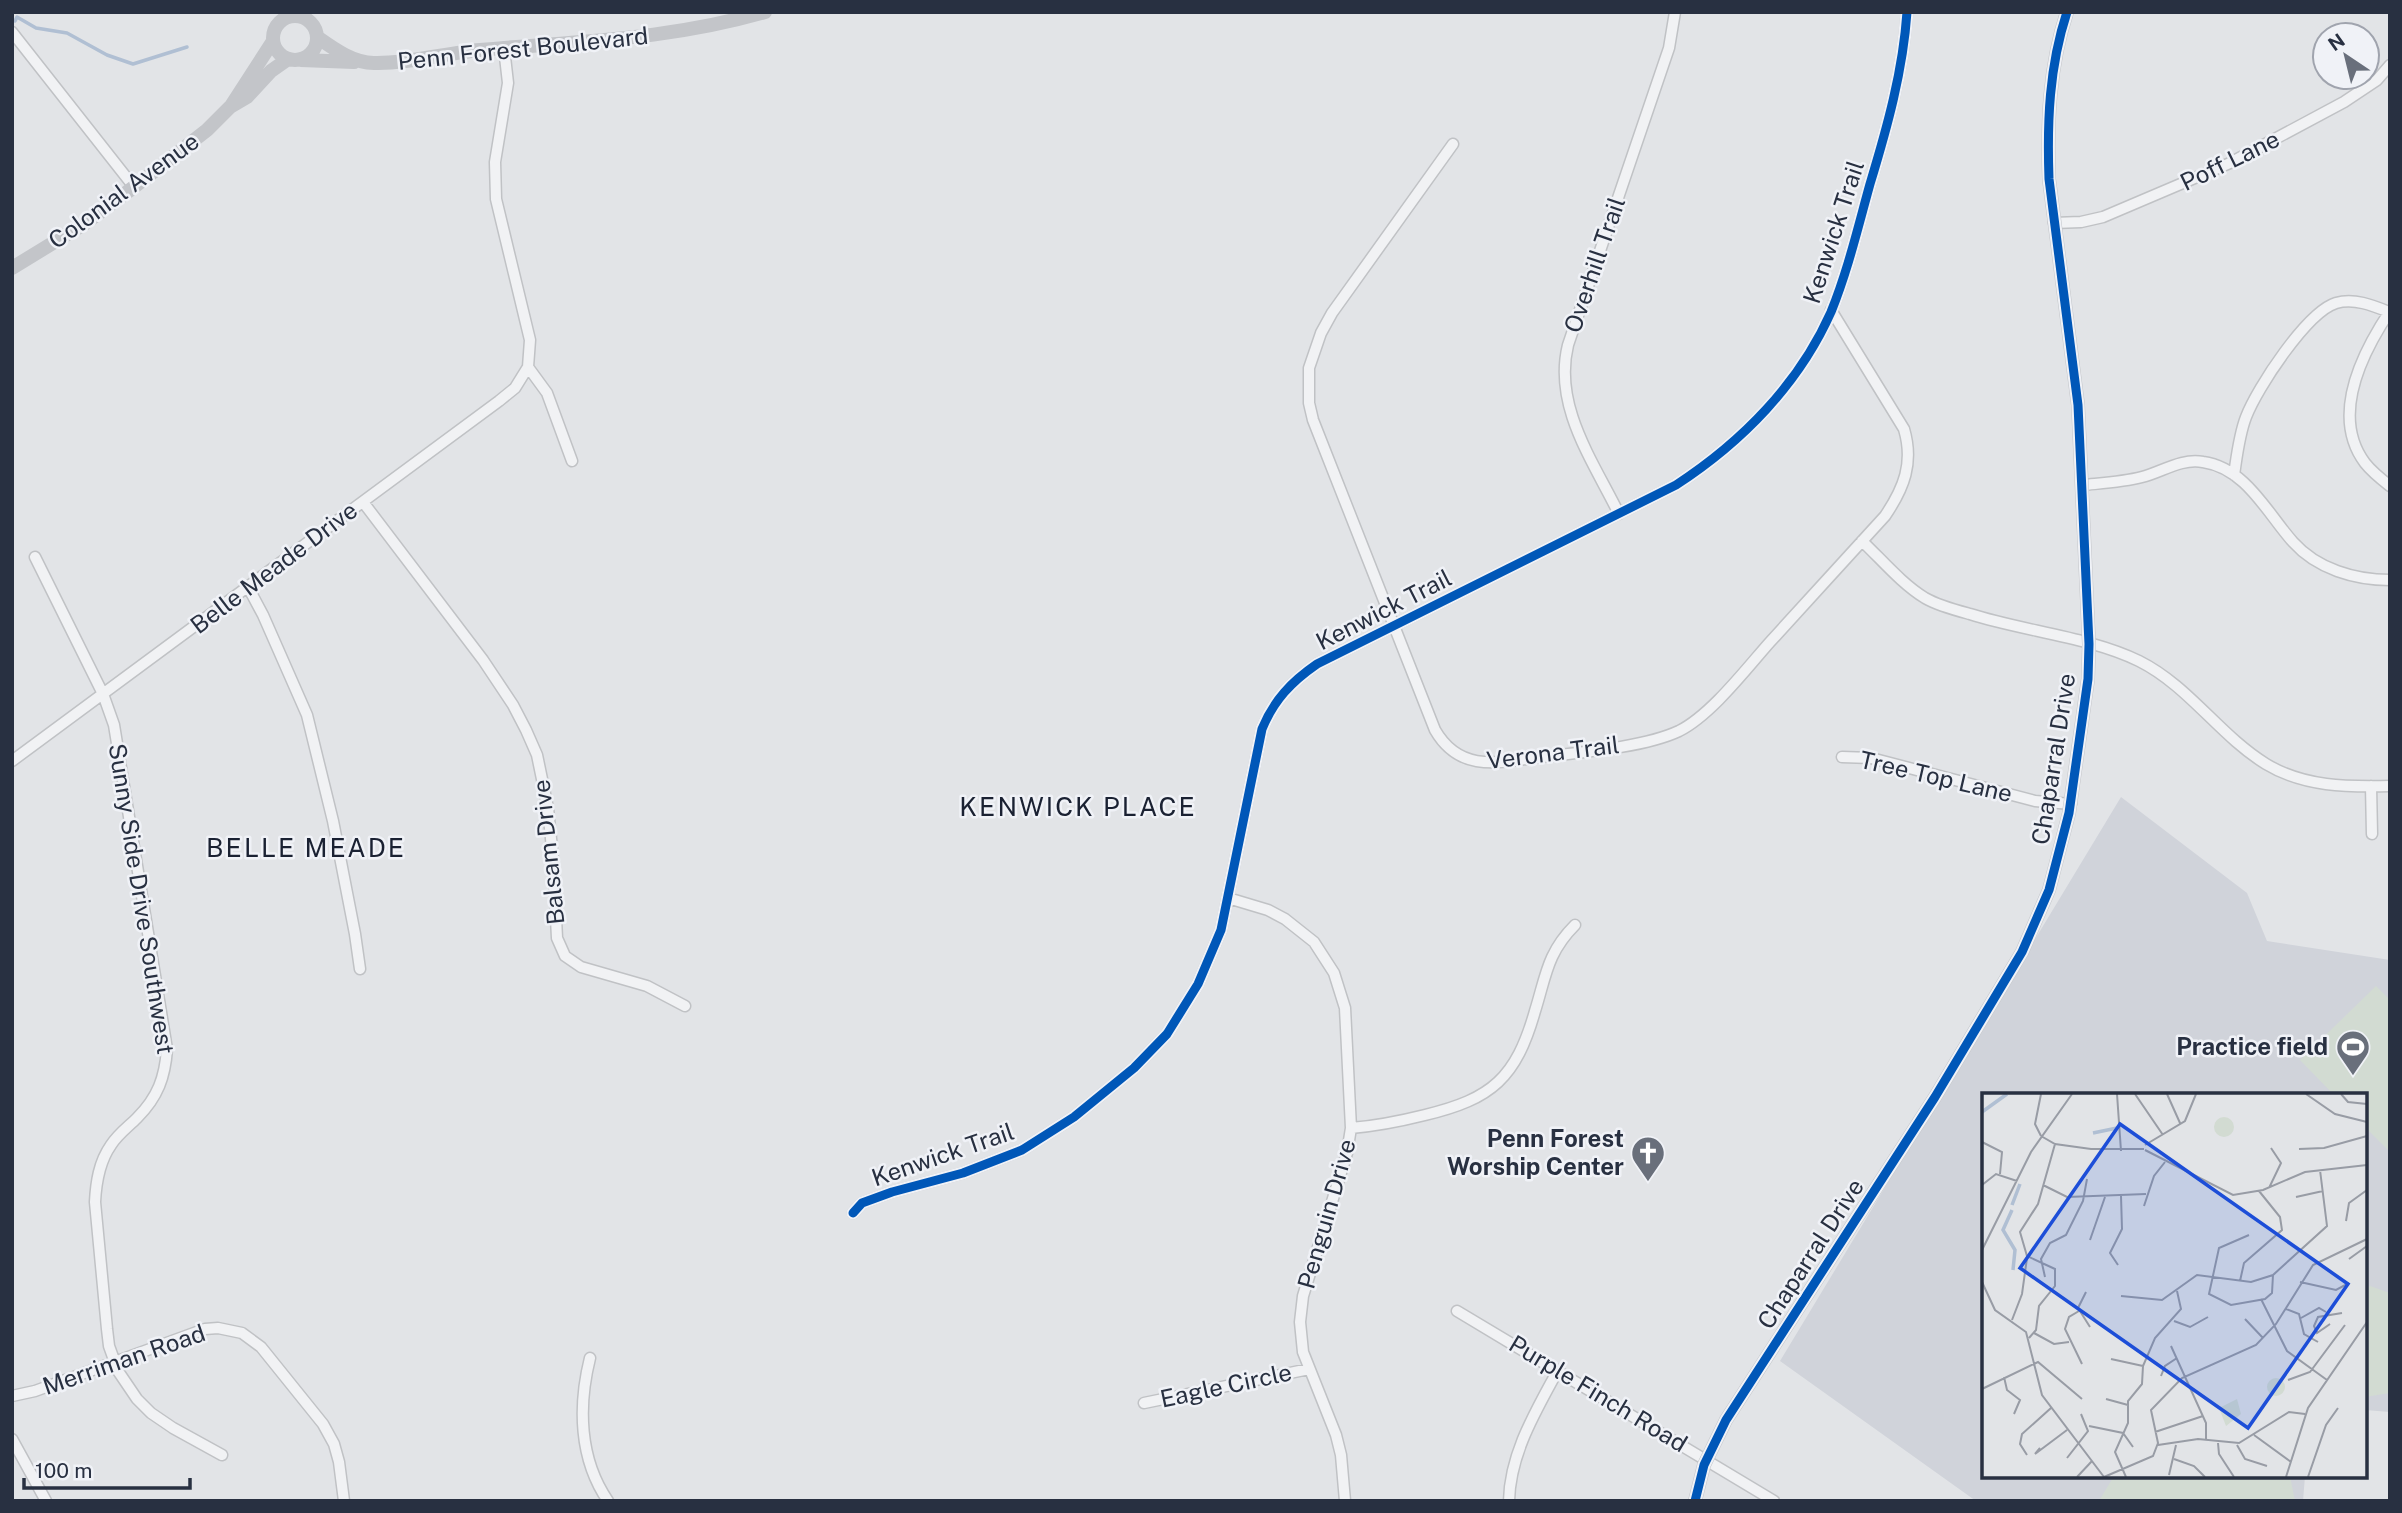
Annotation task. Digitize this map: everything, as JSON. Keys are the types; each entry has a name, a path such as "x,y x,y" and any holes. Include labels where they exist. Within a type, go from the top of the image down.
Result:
{"street":[{"name":"Penn Forest Boulevard","path":"317,37 342,54 375,63 504,48 666,35 724,24 765,12"},
{"name":"Overhill Trail","path":"1619,514 1572,418 1564,388 1564,363 1670,48 1675,12"},
{"name":"Kenwick Trail","path":"853,1213 862,1203 963,1173 1022,1150 1074,1117 1155,1048 1184,1009 1212,953 1228,898 1262,729 1276,701 1287,687 1317,664 1676,485 1703,467 1752,425 1791,378 1810,350 1831,310 1856,241 1883,142 1899,78 1907,12"},
{"name":"Chaparral Drive","path":"1695,1501 1706,1460 1726,1420 1942,1086 2022,951 2049,890 2061,849 2071,803 2088,680 2089,644 2078,405 2049,179 2049,107 2058,46 2067,12"},
{"name":"Colonial Avenue","path":"12,268 84,224 207,130 230,107 273,41 274,30 284,17 309,17 317,37 314,49 305,58 293,59 271,71 247,97 230,107"},
{"path":"12,32 134,187"},
{"path":"273,41 278,52 293,59"},
{"path":"504,48 508,83 496,152 494,182 530,340 528,367 547,393 572,461"},
{"name":"Penn Forest Boulevard","path":"293,59 363,61"},
{"name":"Poff Lane","path":"2054,223 2081,222 2103,217 2230,163 2344,102 2376,80 2390,65"},
{"name":"Verona Trail","path":"1453,144 1332,313 1312,353 1308,394 1313,420 1435,730 1447,747 1463,758 1475,762 1508,762 1619,746 1671,734 1695,721 1885,516 1903,484 1909,466 1908,442 1892,408 1831,310"},
{"path":"2234,475 2240,437 2255,398 2299,334 2317,314 2335,303 2346,301 2373,305 2389,311 2359,366 2351,405 2351,425 2353,439 2366,464 2390,486"},
{"name":"Belle Meade Drive","path":"12,761 499,401 514,388 528,367"},
{"path":"2083,485 2141,477 2190,461 2217,465 2234,475 2261,500 2293,542 2305,553 2338,571 2356,577 2390,580"},
{"name":"Balsam Drive","path":"363,502 483,660 526,730 537,755 546,797 554,859 557,938 565,956 581,967 646,986 685,1006"},
{"path":"1862,541 1912,588 1937,604 2089,644 2137,660 2170,680 2244,748 2267,765 2299,779 2321,784 2390,786"},
{"name":"Sunny Side Drive Southwest","path":"35,557 103,694 114,725 167,1049 166,1071 156,1094 110,1146 95,1186 107,1329 114,1362 125,1384 151,1413 173,1429 222,1455"},
{"path":"248,587 269,626 307,715 335,834 360,969"},
{"name":"Tree Top Lane","path":"1842,757 1871,758 2035,801 2071,803"},
{"path":"2371,786 2372,834"},
{"name":"Penguin Drive","path":"1228,898 1268,910 1293,924 1314,942 1334,973 1345,1008 1351,1128 1347,1153 1301,1306 1300,1339 1336,1435 1343,1465 1345,1501"},
{"path":"1351,1128 1376,1126 1457,1107 1484,1094 1497,1084 1523,1046 1538,1002 1546,966 1554,949 1575,925"},
{"name":"Purple Finch Road","path":"1457,1311 1774,1501"},
{"name":"Merriman Road","path":"12,1396 35,1391 205,1329 218,1328 242,1333 261,1347 323,1424 337,1453 344,1501"},
{"path":"590,1358 583,1394 584,1439 594,1477 608,1501"},
{"name":"Eagle Circle","path":"1144,1403 1309,1368"},
{"path":"1509,1501 1522,1439 1558,1370"},
{"path":"12,1440 46,1501"}],"shaded area":[{"path":"2121,797 2247,893 2267,941 2390,960 2390,1412 2367,1410 2367,1093 1982,1093 1982,1478 2305,1478 2303,1501 1976,1501 1780,1361"},
{"name":"Practice field","path":"2376,986 2390,1000 2390,1152 2367,1129 2367,1093 2332,1093 2300,1060"},
{"path":"2367,1287 2390,1293 2390,1393 2367,1397"},
{"path":"2113,1478 2290,1478 2295,1501 2099,1501"}],"waterway":[{"path":"15,21 17,17 36,28 67,33 107,55 133,64 187,47"}],"cycle path":[{"path":"853,1213 862,1203 963,1173 1022,1150 1074,1117 1134,1068 1167,1034 1198,984 1221,930 1262,729 1278,700 1299,678 1317,664 1676,485 1724,450 1766,409 1803,363 1837,296 1888,121 1902,56 1907,12"},
{"path":"1695,1501 1704,1465 1726,1420 1935,1097 2022,952 2049,890 2069,813 2088,679 2089,644 2078,405 2049,179 2050,95 2056,53 2067,12"}],"place":[{"name":"Practice field","path":"2353,1077"},
{"name":"Penn Forest Worship Center","path":"1648,1183"}],"district":[{"name":"KENWICK PLACE","path":"1078,807"},
{"name":"BELLE MEADE","path":"306,848"}]}
